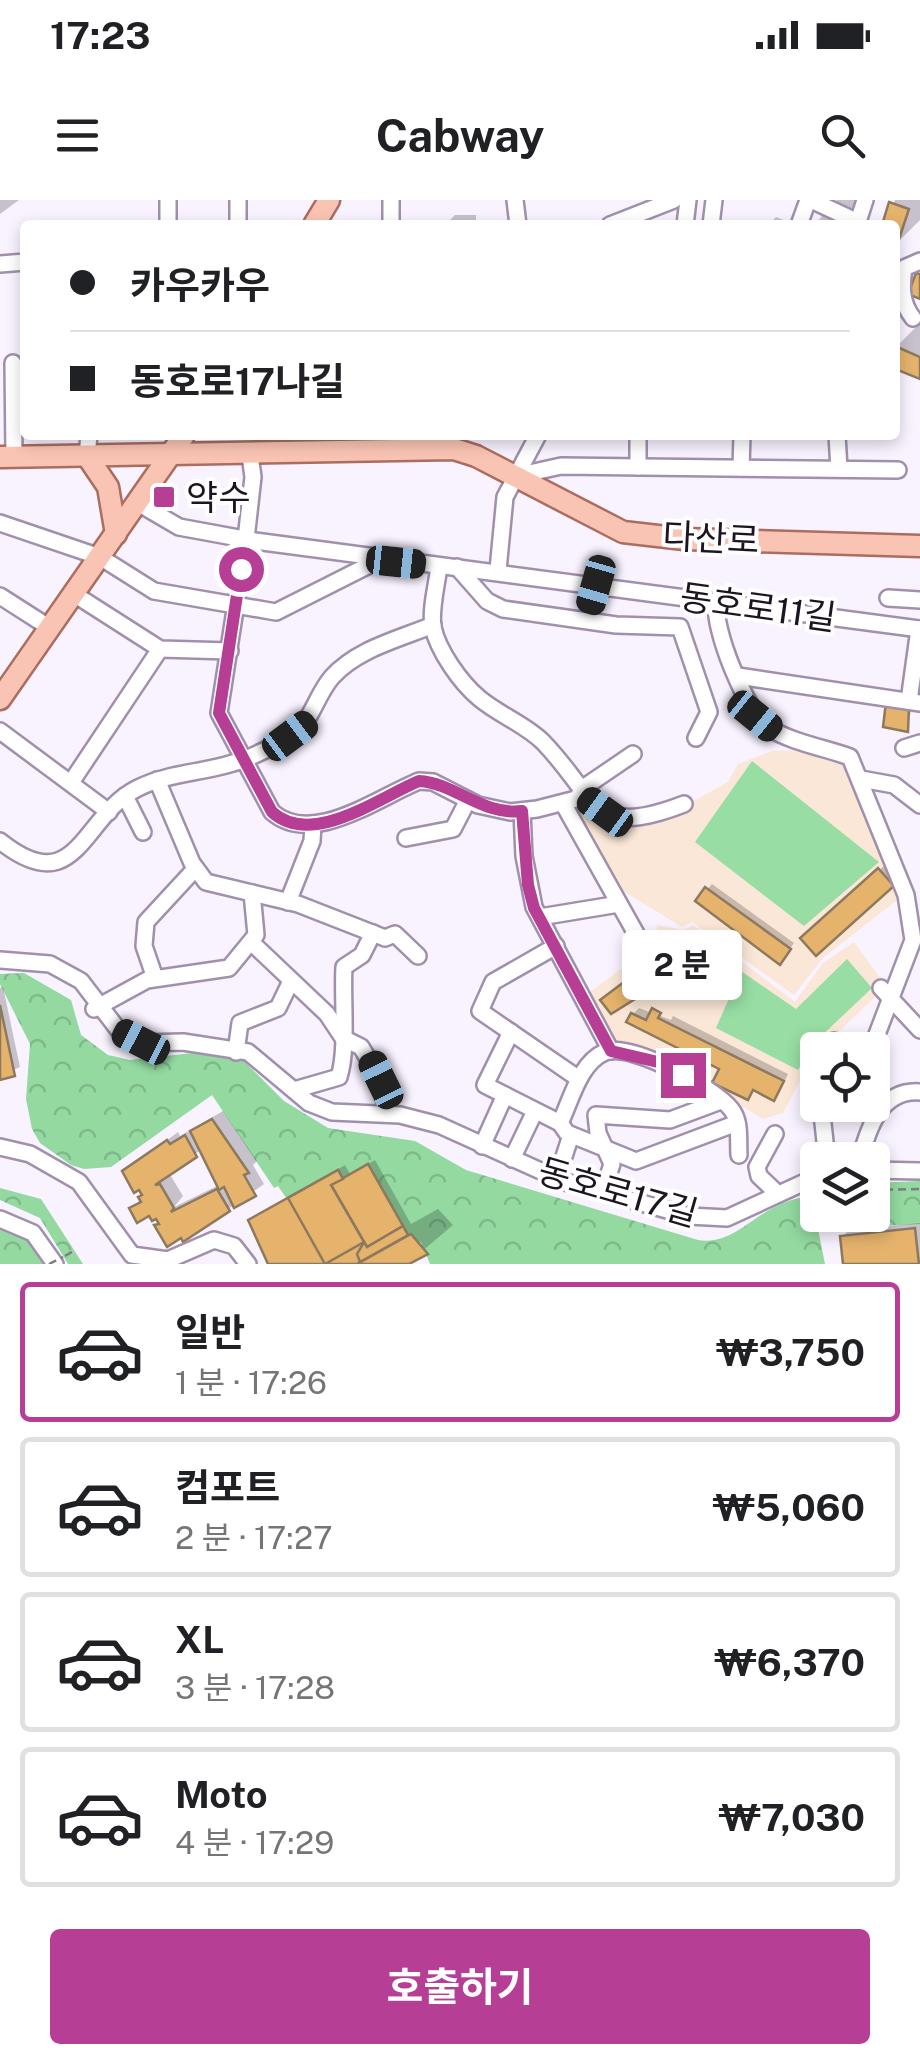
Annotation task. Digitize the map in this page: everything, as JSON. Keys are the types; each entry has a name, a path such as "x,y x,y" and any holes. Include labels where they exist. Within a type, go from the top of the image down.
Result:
{"main road":[{"path":"0,699 181,440"},
{"name":"다산로","path":"7,457 88,445 172,456 246,445 312,443 386,443 454,449 624,532 684,539 920,546"},
{"path":"88,445 108,487 116,534"}],"street":[{"path":"623,220 674,200"},
{"path":"809,200 852,220"},
{"path":"913,318 905,308 902,284 904,268 920,261"},
{"path":"7,457 13,363"},
{"path":"498,570 505,497 535,440"},
{"path":"638,440 638,467"},
{"path":"741,468 742,440"},
{"path":"837,440 838,468"},
{"path":"246,445 254,477 219,713 272,812 282,821 330,821 419,781 434,782 468,800 510,812 564,805 632,754"},
{"path":"516,476 552,466 898,470"},
{"name":"동호로11길","path":"138,503 179,527 246,539 920,629 914,702"},
{"path":"0,522 100,557 154,591 276,612 383,558"},
{"path":"439,566 432,625 462,680 479,698 540,739 582,792 620,820 655,815 684,804"},
{"path":"456,567 487,601 503,608 542,617 680,627 709,712 696,738"},
{"path":"586,619 596,585"},
{"path":"74,594 160,649 230,651"},
{"path":"0,596 50,628"},
{"path":"888,598 920,600"},
{"path":"717,601 714,614 755,716 771,730 850,756 906,896 913,940 886,995 877,1032"},
{"path":"0,841 25,861 60,861 76,852 125,796 157,780 242,760 308,723 330,679 350,660 432,625"},
{"path":"72,782 160,649"},
{"path":"738,676 914,702"},
{"path":"0,731 109,812"},
{"path":"157,780 195,869 206,882 288,902 385,938 395,934 418,956"},
{"path":"861,780 894,785 920,805"},
{"path":"125,796 142,832"},
{"path":"406,838 453,829 468,800"},
{"path":"564,805 644,948"},
{"path":"522,811 528,885 540,917 611,1051"},
{"path":"288,902 312,841 314,824"},
{"path":"154,978 144,946 146,922 195,869"},
{"path":"97,1007 154,978 229,968 256,935 252,893"},
{"path":"540,917 619,904"},
{"path":"294,1090 339,1077 344,967 362,956 373,933"},
{"path":"251,942 327,1014 343,1038 361,1046 381,1080 386,1114"},
{"path":"556,946 493,982 480,1011 579,1078"},
{"name":"동호로17길","path":"0,960 50,964 81,982 120,1032 141,1042 183,1042 248,1052 309,1103 332,1112 386,1114 438,1125 557,1178 603,1192 715,1220 800,1184"},
{"path":"236,1051 240,1024 278,1008 292,981"},
{"path":"886,995 920,1030"},
{"path":"511,1032 486,1086 565,1129 636,1161 737,1123"},
{"path":"557,1178 579,1078 593,1061 611,1051 658,1062 730,1108 737,1123 739,1155"},
{"path":"867,1142 881,1106 900,1093 920,1092"},
{"path":"482,1146 505,1096"},
{"path":"603,1192 612,1164 596,1115 670,1120 721,1101"},
{"name":"동호로17길","path":"512,1159 534,1111"},
{"path":"776,1134 757,1167 759,1176 778,1194"},
{"path":"0,1147 30,1154 79,1182 132,1255 168,1260 214,1240 234,1246 248,1264"},
{"path":"890,1170 920,1171"},
{"path":"0,1219 33,1233 56,1262"}],"path":[{"path":"890,1190 920,1189"},
{"path":"56,1262 74,1250"}],"shaded area":[{"path":"808,750 844,760 861,811 901,897 823,958 794,995 692,922 682,927 615,886 570,808 581,801 610,821 624,825 656,822 728,782 738,764 772,751"},
{"path":"657,925 684,930 693,925 795,1002 823,963 854,942 881,979 876,996 838,1032 800,1032 800,1081 783,1113 763,1119 684,1071 616,1045 586,995 656,943"}],"green space":[{"path":"752,761 879,862 804,926 695,842"},
{"path":"847,959 872,988 826,1032 800,1032 798,1070 716,1028 741,971 796,1009"},
{"path":"24,973 71,1000 81,1035 108,1055 130,1060 192,1053 243,1060 284,1101 328,1128 415,1141 466,1170 698,1240 728,1236 777,1206 800,1198 800,1232 819,1232 825,1264 430,1264 421,1242 417,1244 408,1235 368,1165 343,1179 337,1170 287,1199 278,1186 274,1188 212,1095 111,1167 84,1169 71,1165 40,1143 32,1129 26,1099 30,1044 0,984 0,974"},
{"path":"920,1181 920,1224 890,1225 890,1182"},
{"path":"0,1188 41,1199 83,1264 68,1264 40,1218 0,1200"},
{"path":"0,1225 31,1240 48,1264 0,1264"}],"building":[{"path":"889,202 909,209 900,236 900,220 884,220"},
{"path":"916,273 920,274 920,299 908,294"},
{"path":"900,348 920,357 920,379 900,371"},
{"path":"886,702 909,706 908,732 883,727"},
{"path":"878,868 894,886 816,956 800,938"},
{"path":"705,887 791,949 780,965 695,901"},
{"path":"660,955 672,970 664,976 667,979 611,1014 600,1000"},
{"path":"0,1005 15,1076 0,1080"},
{"path":"652,1008 661,1013 658,1018 784,1081 774,1101 753,1090 748,1100 712,1083 719,1069 626,1022 631,1013 646,1020"},
{"path":"212,1119 249,1173 244,1175 256,1196 234,1208 224,1187 219,1190 190,1131"},
{"path":"185,1135 197,1157 155,1185 160,1184 174,1208 171,1212 217,1189 230,1211 183,1242 181,1238 167,1247 154,1225 159,1224 156,1219 152,1221 149,1216 137,1223 129,1208 141,1202 138,1197 142,1195 139,1190 134,1193 122,1171 167,1140 170,1144"},
{"path":"368,1164 408,1235 357,1264 268,1264 248,1220 338,1170 343,1179"},
{"path":"368,1164 403,1226 367,1247 331,1185"},
{"path":"338,1170 343,1179 331,1185 364,1242 325,1264 288,1198"},
{"path":"403,1226 408,1235 360,1262 357,1254 364,1242 367,1247"},
{"path":"915,1228 919,1264 843,1264 840,1236"},
{"path":"411,1234 428,1254 409,1264 357,1264"}],"place":[{"name":"약수","path":"164,497"}],"route":[{"path":"241,569 219,713 272,812 282,821 302,826 330,821 419,781 434,782 478,805 522,811 524,856 534,908 611,1051 658,1062 683,1075"}]}
